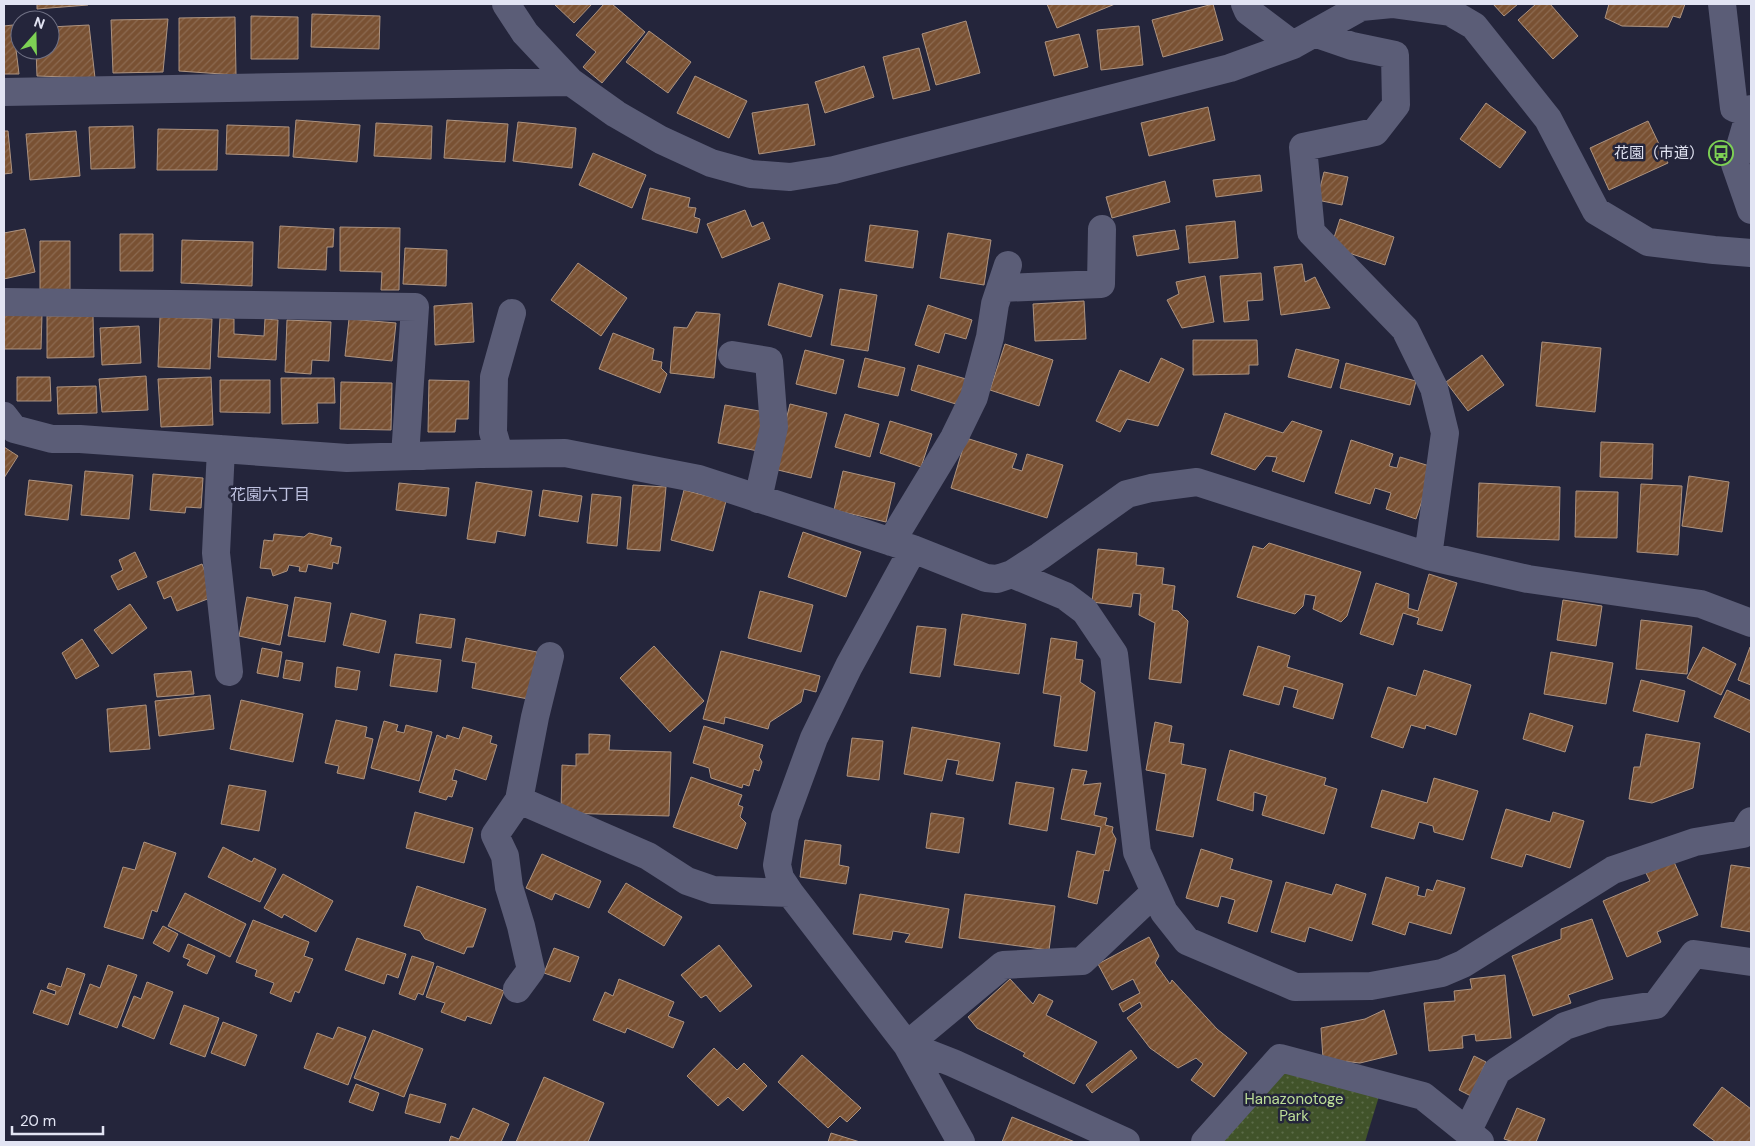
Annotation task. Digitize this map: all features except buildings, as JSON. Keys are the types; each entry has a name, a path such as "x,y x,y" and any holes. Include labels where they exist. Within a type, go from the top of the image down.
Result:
{"street":[{"path":"506,4 525,33 571,82 631,123 661,140 711,163 751,174 790,177 834,170 1230,68 1303,39 1361,7 1392,4 1450,12 1474,26 1548,119 1596,211 1648,242 1751,253"},
{"path":"1245,4 1248,11 1303,39 1395,55 1396,105 1375,132 1303,147 1311,232 1405,329 1434,388 1445,433 1428,556"},
{"path":"1722,4 1734,108 1750,111 1735,164 1751,210"},
{"path":"4,92 571,82"},
{"path":"961,1142 907,1045 790,893 780,878 777,865 785,817 814,738 849,666 949,445 974,397 990,337 995,304 1005,276 1101,284 1102,229"},
{"path":"4,302 415,307 405,456"},
{"path":"499,453 493,432 494,377 512,313"},
{"path":"732,355 769,361 774,427 758,499"},
{"path":"4,416 14,429 52,439 80,439 347,458 499,453 565,453 699,479 902,546 986,578 997,579 1012,574 1040,556 1127,494 1151,488 1197,482 1428,556 1528,579 1701,604 1751,623"},
{"path":"221,449 216,554 229,672"},
{"path":"1012,574 1064,596 1085,611 1114,654 1137,852 1164,912 1187,941 1295,988 1371,986 1442,973 1463,964 1613,870 1695,842 1749,831"},
{"path":"517,989 531,970 521,926 509,887 505,856 495,835 519,800 535,717 550,656"},
{"path":"519,800 648,856 686,881 713,890 790,893"},
{"path":"907,1045 1004,965 1082,961 1155,892"},
{"path":"1205,1142 1280,1058 1423,1096 1474,1137 1497,1071 1565,1026 1604,1013 1656,1005 1694,954 1751,962"},
{"path":"907,1045 952,1062 1126,1142"}],"green space":[{"name":"Hanazonotoge Park","path":"1294,1072 1380,1093 1365,1142 1219,1142 1276,1075"}],"place":[{"name":"花園（市道）","path":"1721,153"}],"district":[{"name":"花園六丁目","path":"270,494"}]}
